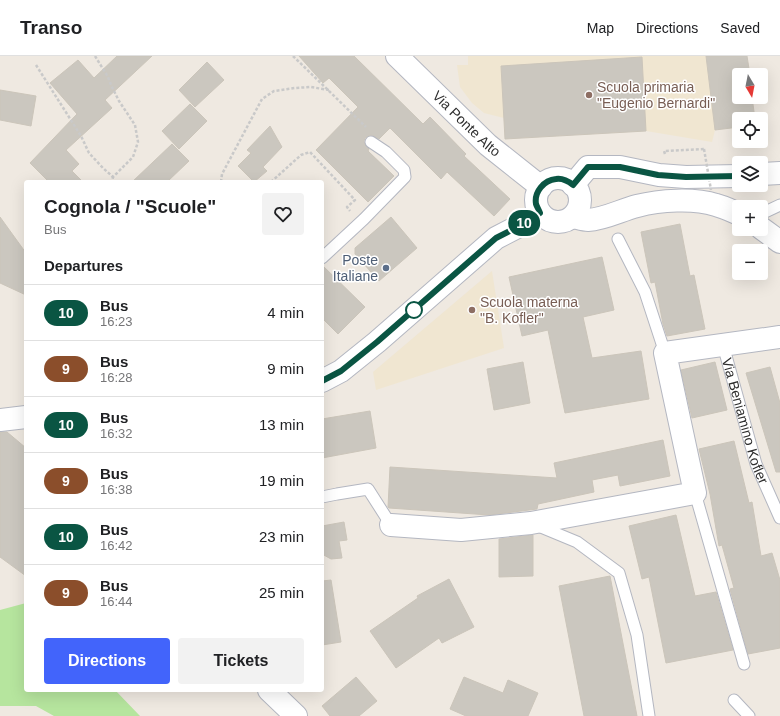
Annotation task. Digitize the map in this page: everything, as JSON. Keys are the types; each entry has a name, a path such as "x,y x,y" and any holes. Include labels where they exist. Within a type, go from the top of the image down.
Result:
{"street":[{"name":"Via Ponte Alto","path":"397,56 488,145 541,186"},
{"path":"573,185 588,167 620,167 658,175 686,177 732,176"},
{"path":"768,174 780,173"},
{"path":"556,178 566,180 573,185 578,192 580,201 578,210 573,217 565,222 555,222 546,219 540,213 536,204 537,195 541,186 556,178"},
{"path":"573,217 586,220 602,218 640,205 679,201 693,201 716,205 732,211"},
{"path":"324,380 341,371 377,342 496,238 525,223 540,213"},
{"path":"768,233 780,242"},
{"name":"Via Beniamino Kofler","path":"665,353 780,337"},
{"path":"391,525 461,530 531,523 695,493 665,353"},
{"path":"272,692 296,716"}],"lane":[{"path":"324,256 361,222 405,177 404,170 386,152 372,142"},
{"path":"768,211 780,206"},
{"path":"618,239 645,292 665,353"},
{"name":"Via Beniamino Kofler","path":"723,345 756,464 780,518"},
{"path":"324,497 368,489 391,525"},
{"path":"695,493 744,664"},
{"path":"531,523 577,542 619,573 637,634 649,716"},
{"path":"734,700 749,716"}],"path":[{"path":"95,56 108,78 119,102 135,125 138,142 133,157 113,177 112,180"},
{"path":"293,56 376,137 372,142"},
{"path":"36,65 81,136 90,153 113,177"},
{"path":"221,180 222,174 262,98 274,91 295,88 311,87 328,90"},
{"path":"665,154 664,151 704,149 711,190"},
{"path":"273,180 301,155 310,152 355,200 347,207 361,222"}],"shaded area":[{"name":"Scuola primaria \"Eugenio Bernardi\"","path":"468,56 706,56 715,130 712,142 646,131 505,139 504,118 484,113 472,103 460,87 457,65 468,65"},
{"name":"Scuola materna \"B. Kofler\"","path":"492,271 504,348 376,390 373,372"}],"green space":[{"path":"24,604 24,692 117,692 140,716 54,716 36,706 0,706 0,610"}],"building":[{"path":"117,56 152,56 105,100 112,108 66,150 79,164 72,171 81,180 47,180 30,163 77,114 50,83 78,60 94,78"},
{"path":"299,56 354,56 423,124 430,117 466,154 464,156 510,199 494,216 447,172 441,179 390,128 379,139 371,135 365,138 364,141 365,145 369,149 368,151 394,176 368,202 316,150 358,107 329,78 323,83"},
{"path":"706,56 747,56 749,68 732,68 732,104 753,104 754,112 732,112 732,128 715,130"},
{"path":"642,57 646,131 505,139 501,66"},
{"path":"207,62 224,80 195,107 179,90"},
{"path":"0,90 36,96 31,126 0,120"},
{"path":"190,104 207,121 179,149 162,131"},
{"path":"270,126 282,147 263,167 267,171 256,180 252,180 238,166 251,153 247,150"},
{"path":"172,144 189,161 169,180 134,180"},
{"path":"0,217 24,250 24,294 0,283"},
{"path":"391,217 417,248 379,281 355,254 355,248"},
{"path":"680,224 690,276 694,275 705,329 667,336 663,324 655,282 651,283 641,232"},
{"path":"602,257 614,310 583,317 592,358 641,351 649,399 565,413 548,330 522,336 509,277"},
{"path":"324,267 365,307 338,334 324,320"},
{"path":"523,362 530,403 494,410 487,369"},
{"path":"715,362 727,410 692,418 681,370"},
{"path":"770,367 780,403 780,472 776,472 746,373"},
{"path":"370,411 376,448 324,458 324,419"},
{"path":"0,432 7,432 24,446 24,575 0,557"},
{"path":"663,440 670,476 620,486 618,475 592,480 594,492 538,504 537,509 489,515 388,507 390,467 557,478 554,463"},
{"path":"734,441 749,503 752,502 761,556 772,553 780,580 780,648 748,654 730,589 734,588 722,545 719,546 710,494 699,449"},
{"path":"676,515 695,596 716,592 733,650 666,663 649,577 642,579 629,526"},
{"path":"344,522 347,540 339,541 342,558 331,559 324,555 324,526"},
{"path":"533,535 533,576 499,577 499,539"},
{"path":"610,576 637,716 584,716 559,586"},
{"path":"449,579 474,627 442,643 439,638 396,668 370,631 418,598 417,596"},
{"path":"331,580 341,642 324,645 324,581"},
{"path":"356,677 377,701 359,716 330,716 322,706"},
{"path":"464,677 503,693 508,680 538,693 528,716 466,716 450,709"}],"bus line":[{"name":"10","path":"324,380 341,371 377,342 496,238 525,223 540,213 536,204 537,195 541,186 548,181 556,178 566,180 573,185 588,167 620,167 658,175 686,177 732,176"}],"place":[{"name":"Scuola primaria \"Eugenio Bernardi\"","path":"589,95"},
{"name":"Poste Italiane","path":"386,268"},
{"name":"Scuola materna \"B. Kofler\"","path":"472,310"}]}
